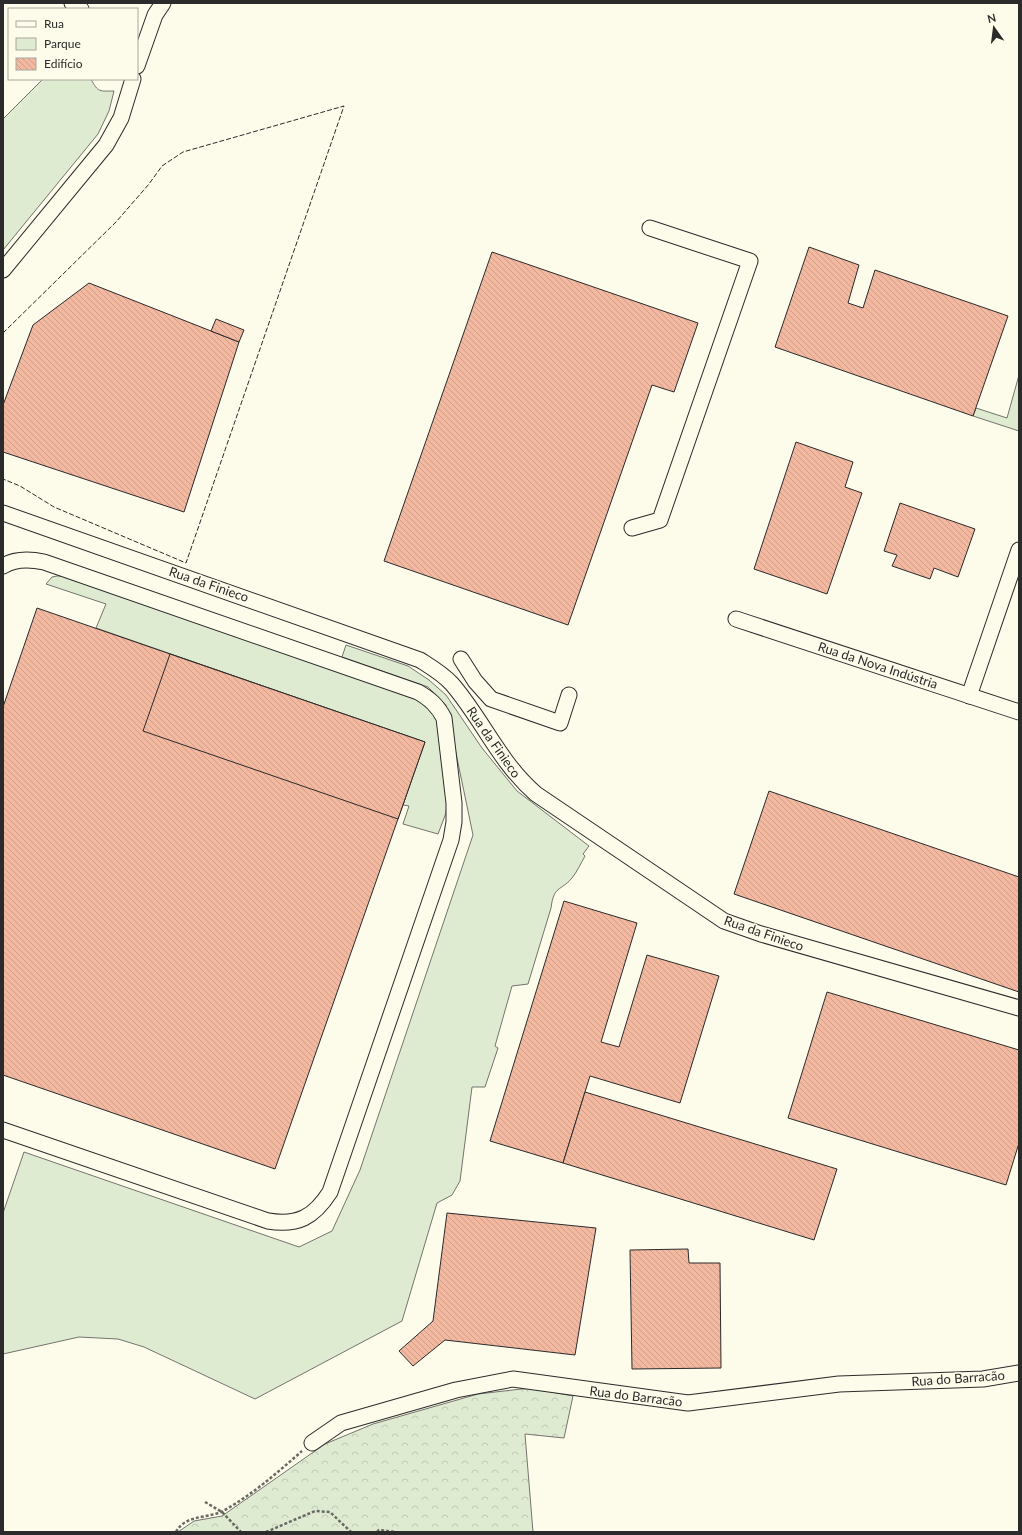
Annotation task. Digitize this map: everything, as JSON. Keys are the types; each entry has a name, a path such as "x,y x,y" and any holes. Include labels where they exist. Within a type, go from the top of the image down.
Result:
{"street":[{"path":"138,60 142,35 163,3"},
{"path":"3,270 106,145 121,118 133,80"},
{"path":"632,528 660,520 750,261 650,228"},
{"name":"Rua da Finieco","path":"3,513 420,660 451,683 506,763 519,779 536,794 724,921 761,934 1019,1008"},
{"path":"970,696 1019,550"},
{"path":"3,1130 268,1221 282,1224 296,1222 308,1216 320,1206 330,1192 451,840 454,822 444,718 438,706 429,698 418,692 44,562 30,560 4,561"},
{"name":"Rua da Nova Indústria","path":"736,619 1019,712"},
{"path":"461,659 475,681 491,700 553,721 560,723 569,695"},
{"name":"Rua do Barracão","path":"312,1443 341,1423 456,1390 513,1379 688,1403 839,1384 983,1379 1019,1373"}],"path":[{"path":"176,1532 192,1518 222,1512 268,1482 312,1443"},
{"path":"204,1502 222,1512 241,1532"},
{"path":"266,1532 315,1511 330,1512 351,1532"},
{"path":"377,1532 379,1530 396,1532"}],"green space":[{"path":"42,80 92,80 100,90 114,91 109,111 98,134 3,250 3,119"},
{"path":"1019,375 1019,431 973,416 976,408 1007,418"},
{"path":"66,576 426,702 438,718 447,805 446,813 438,834 403,824 409,806 403,805 424,742 96,628 106,604 46,584 52,577"},
{"path":"346,645 408,666 429,680 446,695 482,748 517,791 589,846 583,854 585,856 574,876 556,892 554,896 528,984 512,986 495,1046 498,1048 485,1087 472,1087 460,1181 452,1195 437,1203 402,1321 255,1399 144,1347 118,1339 79,1337 3,1354 3,1213 24,1152 299,1247 332,1231 360,1170 473,835 446,705 428,687 342,657"},
{"path":"530,1388 573,1396 564,1438 525,1434 533,1532 178,1532 194,1521 222,1516 325,1444 373,1424 478,1394"}],"building":[{"path":"809,247 859,265 848,303 863,308 875,270 1008,316 973,416 775,347"},
{"path":"492,252 698,323 674,392 652,385 568,625 384,561"},
{"path":"89,283 239,342 184,512 3,452 3,405 33,325"},
{"path":"216,319 244,330 239,342 211,331"},
{"path":"796,442 853,462 845,487 862,493 827,594 754,569"},
{"path":"900,503 975,529 958,577 934,568 930,579 892,566 897,555 884,551"},
{"path":"37,608 425,742 275,1169 3,1075 3,707"},
{"path":"170,654 425,742 398,819 143,731"},
{"path":"769,791 1019,877 1019,992 734,894"},
{"path":"564,901 637,923 601,1042 619,1047 647,955 719,976 680,1103 590,1076 563,1163 490,1141"},
{"path":"827,992 1019,1050 1019,1143 1006,1185 788,1118"},
{"path":"585,1092 837,1169 814,1240 563,1163"},
{"path":"447,1213 596,1228 575,1355 445,1340 413,1366 399,1351 433,1321"},
{"path":"688,1249 689,1263 720,1263 721,1368 632,1369 630,1250"}],"fence":[{"path":"3,333 116,222 149,184 162,166 183,152 344,106 186,563 54,507 20,486 3,479"}]}
